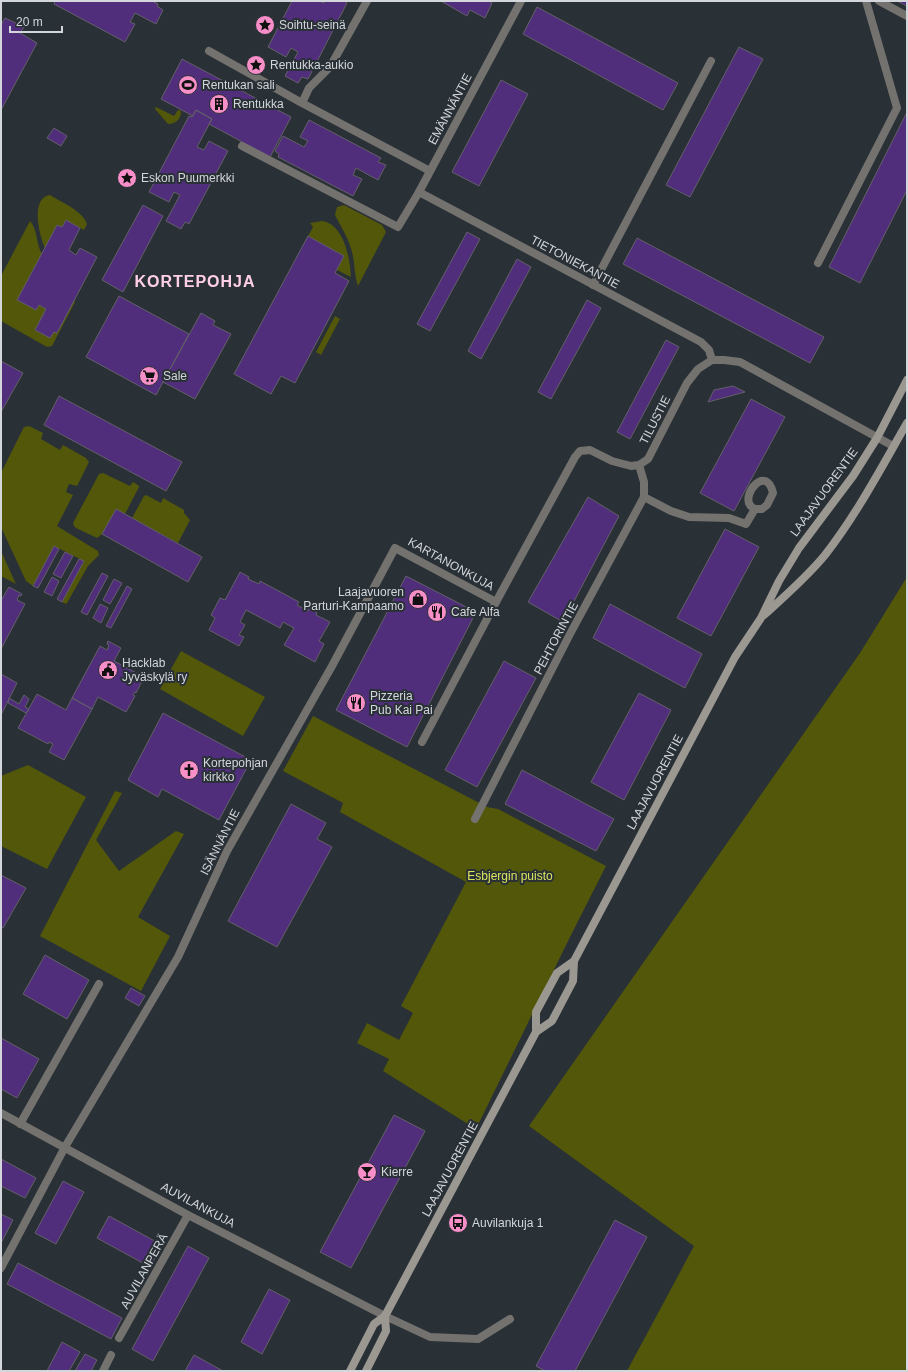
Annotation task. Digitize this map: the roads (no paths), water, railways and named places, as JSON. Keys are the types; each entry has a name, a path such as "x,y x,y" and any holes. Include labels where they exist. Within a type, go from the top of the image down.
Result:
{"main road":[{"name":"LAAJAVUORENTIE","path":"366,1371 386,1331 386,1316 536,1032 552,1021 559,1008 573,981 574,961 735,657 761,618 779,581 799,548 840,495 877,438 907,380"},
{"name":"LAAJAVUORENTIE","path":"761,618 793,589 824,556 846,525 907,423"},
{"name":"LAAJAVUORENTIE","path":"536,1032 536,1012 557,973 574,961"},
{"name":"LAAJAVUORENTIE","path":"350,1371 374,1324 386,1316"}],"street":[{"path":"302,103 309,88 330,67 367,1"},
{"name":"EMÄNNÄNTIE","path":"242,146 398,227 420,192 521,1"},
{"path":"818,263 897,108 866,1"},
{"path":"879,1 907,16"},
{"path":"209,51 302,103 430,171"},
{"path":"593,285 711,61"},
{"name":"TIETONIEKANTIE","path":"420,192 701,342 709,350 712,360"},
{"path":"712,360 740,362 893,446"},
{"name":"TILUSTIE","path":"639,465 648,459 687,383 698,369 712,360"},
{"path":"422,742 574,457 580,451 590,450 612,462 631,466 639,465 644,482 644,497 670,510 689,516 729,518 746,524 755,509"},
{"name":"PEHTORINTIE","path":"475,819 570,634 644,497"},
{"name":"KARTANONKUJA","path":"396,548 496,602"},
{"name":"ISÄNNÄNTIE","path":"1,1268 65,1147 178,957 227,851 332,666 396,548"},
{"path":"20,1124 99,984"},
{"name":"AUVILANKUJA","path":"1,1113 188,1214 386,1316 430,1337 478,1339 510,1319"},
{"name":"AUVILANPERÄ","path":"119,1338 188,1214"},
{"path":"103,1371 111,1355"}],"place":[{"name":"Soihtu-seinä","path":"265,25"},
{"name":"Rentukka-aukio","path":"256,65"},
{"name":"Rentukan sali","path":"188,85"},
{"name":"Rentukka","path":"219,104"},
{"name":"Eskon Puumerkki","path":"127,178"},
{"name":"Sale","path":"149,376"},
{"name":"Laajavuoren Parturi-Kampaamo","path":"418,599"},
{"name":"Cafe Alfa","path":"437,612"},
{"name":"Hacklab Jyväskylä ry","path":"108,670"},
{"name":"Pizzeria Pub Kai Pai","path":"356,703"},
{"name":"Kortepohjan kirkko","path":"189,770"},
{"name":"Kierre","path":"367,1172"},
{"name":"Auvilankuja 1","path":"458,1223"}],"district":[{"name":"KORTEPOHJA","path":"195,281"}],"park label":[{"name":"Esbjergin puisto","path":"510,876"}]}
